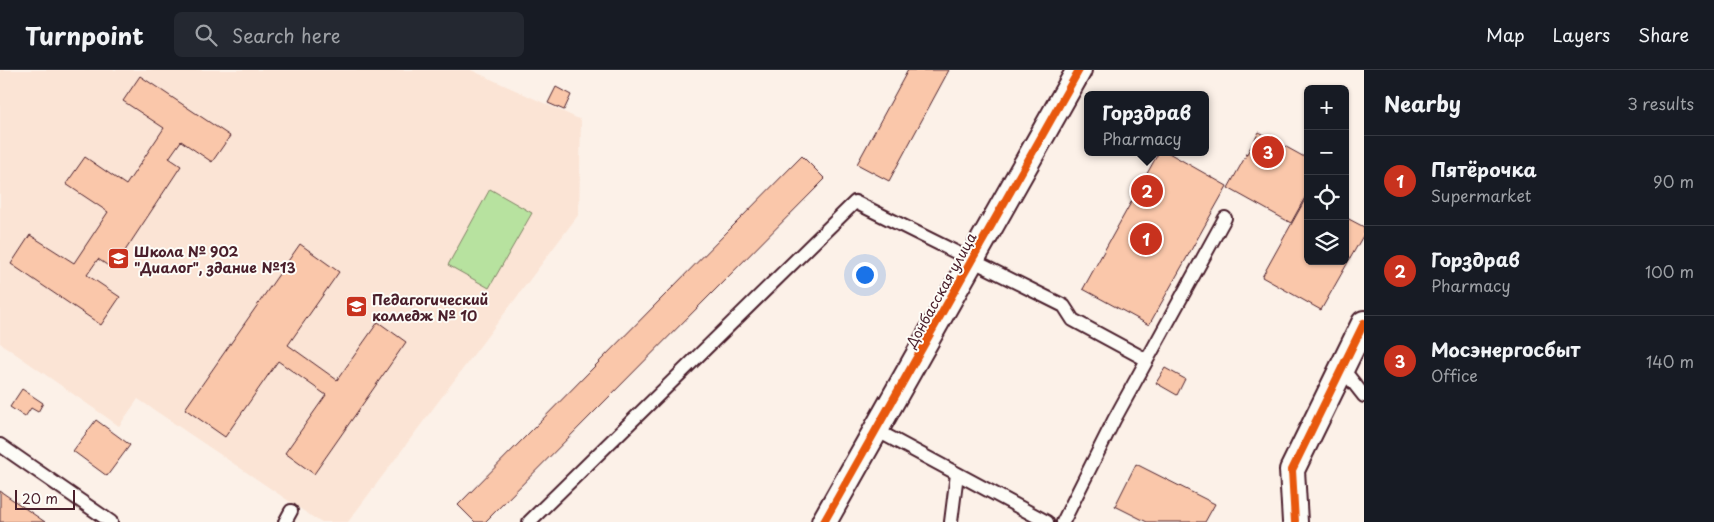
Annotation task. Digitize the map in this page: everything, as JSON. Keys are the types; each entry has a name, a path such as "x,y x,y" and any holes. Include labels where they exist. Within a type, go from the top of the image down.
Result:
{"street":[{"name":"Донбасская улица","path":"824,522 1079,70"},
{"path":"1295,522 1292,470 1364,323"}],"lane":[{"path":"529,522 855,202 1064,306 1074,320 1147,360"},
{"path":"1063,522 1114,420 1225,218"},
{"path":"1342,368 1364,396"},
{"path":"876,430 1047,522"},
{"path":"0,445 111,522"},
{"path":"952,522 957,474"},
{"path":"285,522 292,511"}],"shaded area":[{"name":"Педагогический колледж № 10","path":"0,70 471,70 581,120 579,214 348,522 320,522 138,399 119,426 0,343"}],"green space":[{"path":"490,189 532,213 489,288 448,265"}],"building":[{"path":"908,70 949,70 889,181 857,164"},
{"path":"140,76 230,136 212,162 181,141 169,158 181,166 113,269 98,259 87,275 120,297 101,325 11,264 30,235 74,263 108,212 66,184 85,157 126,185 164,128 123,101"},
{"path":"556,87 571,95 564,110 548,103"},
{"path":"1259,132 1304,157 1304,199 1291,223 1228,188"},
{"path":"802,156 825,179 485,522 475,522 458,505"},
{"path":"1157,156 1174,156 1227,186 1149,325 1083,289"},
{"path":"1304,201 1304,265 1346,265 1321,310 1262,277"},
{"path":"1349,219 1364,227 1364,234 1349,261"},
{"path":"300,244 339,272 288,345 337,380 378,322 406,342 314,474 285,453 326,395 278,361 225,437 185,409"},
{"path":"1165,368 1185,379 1177,395 1156,383"},
{"path":"22,389 43,403 38,412 31,408 25,417 10,407"},
{"path":"96,420 130,445 107,476 73,451"},
{"path":"1136,464 1215,504 1205,522 1147,522 1115,506"},
{"path":"0,491 45,522 0,522"}],"cycle path":[{"path":"824,522 1079,70"},
{"path":"1295,522 1292,470 1364,323"}],"place":[{"name":"Мосэнергосбыт","path":"1268,152"},
{"name":"Горздрав","path":"1147,191"},
{"name":"Пятёрочка","path":"1146,239"},
{"name":"Школа № 902 \"Диалог\", здание №13","path":"118,259"},
{"name":"Педагогический колледж № 10","path":"356,307"}]}
